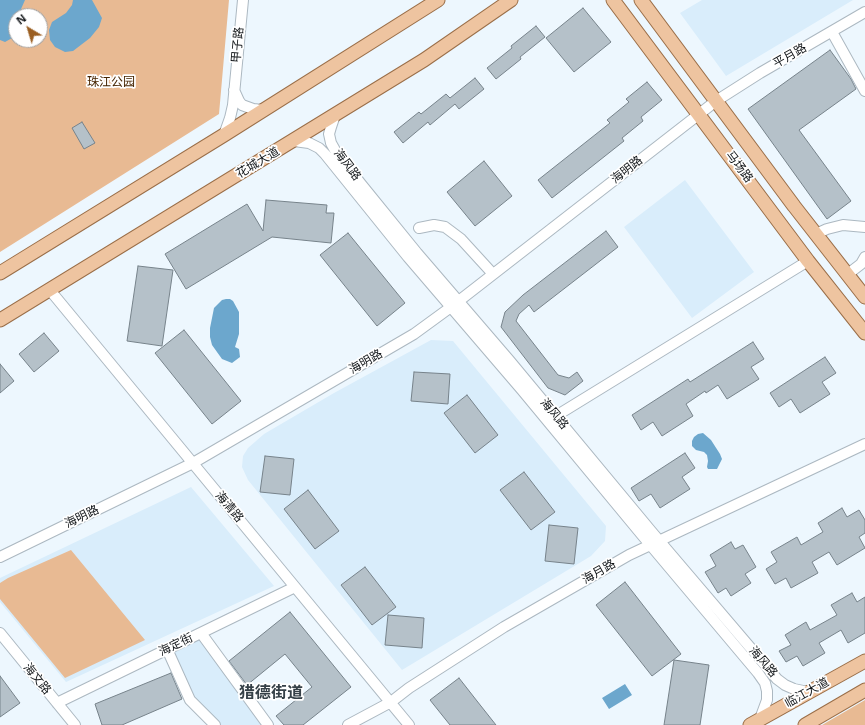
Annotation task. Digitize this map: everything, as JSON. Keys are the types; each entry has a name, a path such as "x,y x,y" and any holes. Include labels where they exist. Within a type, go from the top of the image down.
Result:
{"main road":[{"name":"花城大道","path":"0,320 294,141 430,56 511,0"},
{"name":"马场路","path":"613,0 808,261 865,333"},
{"name":"马场路","path":"641,0 865,297"},
{"path":"0,273 264,110 431,2"},
{"name":"临江大道","path":"755,722 865,660"},
{"path":"805,725 865,690"}],"street":[{"name":"甲子路","path":"224,135 230,118 234,90 243,0"},
{"name":"平月路","path":"698,114 760,73 865,12"},
{"path":"832,32 865,91"},
{"path":"234,90 242,105 253,109 264,110"},
{"name":"海明路","path":"0,557 193,463 414,334 455,304 698,114"},
{"name":"海风路","path":"335,115 329,134 331,144 336,152 417,253 455,304 552,419 659,540 777,679 794,689 808,692"},
{"name":"海风路","path":"294,141 309,143 319,148 325,154 403,251 455,304"},
{"path":"419,228 434,224 445,226 461,239 493,274"},
{"path":"816,234 827,229 843,225 865,229"},
{"path":"848,274 861,264 865,257"},
{"path":"552,419 808,261"},
{"name":"海清路","path":"49,289 409,725"},
{"name":"海风路","path":"552,419 649,544 732,641 765,683 767,700 755,722"},
{"name":"海月路","path":"348,725 391,702 409,688 504,627 628,554 865,444"},
{"name":"海定街","path":"57,703 295,586"},
{"name":"海文路","path":"0,633 75,725"},
{"path":"201,633 268,725"},
{"path":"167,649 190,700 215,725"}],"shaded area":[{"path":"702,0 853,0 726,76 680,13"},
{"path":"685,180 754,272 692,318 624,227"},
{"path":"431,340 453,341 606,526 605,541 591,556 402,670 248,480 242,467 243,456 248,448 264,434 334,393"},
{"path":"191,487 274,586 66,682 0,602 0,578"},
{"path":"200,637 263,725 220,725 195,698 171,652"}],"green space":[{"name":"珠江公园","path":"0,0 229,0 219,114 0,252"},
{"path":"71,550 145,640 65,678 0,599 0,583"},
{"path":"865,700 865,725 822,725"}],"water":[{"path":"0,0 25,0 22,8 8,8 8,40 5,42 0,40"},
{"path":"73,0 92,0 102,18 99,27 90,38 73,51 65,52 55,47 50,40 49,30 52,22 66,13 72,5"},
{"path":"226,299 233,301 239,312 239,334 235,347 239,349 240,357 232,363 222,359 212,345 210,337 210,328 214,308 222,300"},
{"path":"703,433 711,440 722,459 717,469 708,469 707,455 704,452 696,450 692,446 694,437"},
{"path":"625,684 632,695 609,709 602,698"}],"building":[{"path":"583,8 611,42 574,72 546,38"},
{"path":"536,26 545,37 496,79 487,68"},
{"path":"830,50 851,79 856,89 799,130 851,201 827,219 748,109"},
{"path":"475,78 484,89 459,109 455,104 430,125 428,122 403,143 394,132 419,112 421,114 446,94 450,98"},
{"path":"647,82 662,100 641,117 643,121 622,138 624,141 552,198 538,180 610,123 607,120 629,102 626,99"},
{"path":"82,122 95,143 84,149 72,128"},
{"path":"484,161 512,196 475,226 447,192"},
{"path":"266,200 327,205 326,213 334,213 331,243 272,237 186,289 165,254 247,204 263,231"},
{"path":"606,231 618,247 534,312 529,305 519,314 516,321 558,375 569,378 577,372 583,381 565,395 548,388 501,327 505,312 523,295"},
{"path":"348,233 405,303 377,326 320,255"},
{"path":"138,266 173,270 162,346 127,341"},
{"path":"184,330 241,401 212,424 155,353"},
{"path":"44,333 59,351 34,372 19,354"},
{"path":"753,342 764,359 751,367 759,379 727,399 718,385 706,393 705,391 686,404 693,416 662,436 653,422 641,430 632,415 688,379 690,382"},
{"path":"825,357 836,373 822,382 830,394 800,413 791,399 779,407 770,393"},
{"path":"0,364 14,381 0,393"},
{"path":"414,372 450,374 448,404 411,401"},
{"path":"467,395 498,435 475,453 444,413"},
{"path":"685,453 695,468 682,477 690,489 660,508 651,494 639,501 631,488"},
{"path":"265,456 294,459 290,495 260,492"},
{"path":"524,472 555,512 531,530 500,490"},
{"path":"308,490 339,531 315,549 284,509"},
{"path":"842,508 847,517 859,510 865,520 865,533 859,537 865,548 837,565 829,552 812,562 818,573 791,588 786,578 775,584 766,569 777,562 771,552 797,537 801,545 823,532 818,523"},
{"path":"549,525 578,528 574,564 545,561"},
{"path":"731,542 735,549 743,545 756,567 745,574 751,583 731,596 726,588 718,593 705,572 716,566 710,555"},
{"path":"365,567 396,607 372,625 341,585"},
{"path":"625,582 681,654 652,676 596,605"},
{"path":"852,593 857,602 865,597 865,633 848,643 841,630 819,643 825,653 803,666 797,656 786,662 779,651 791,645 785,635 806,622 810,630 837,615 831,605"},
{"path":"290,612 351,687 303,725 284,725 276,716 312,687 285,654 247,685 229,661"},
{"path":"388,615 424,618 422,648 385,645"},
{"path":"674,660 709,665 700,725 664,725"},
{"path":"171,673 182,699 122,725 102,725 95,704"},
{"path":"0,676 20,703 0,717"},
{"path":"459,678 496,725 450,725 430,700"}],"district":[{"name":"猎德街道","path":"271,693"}]}
